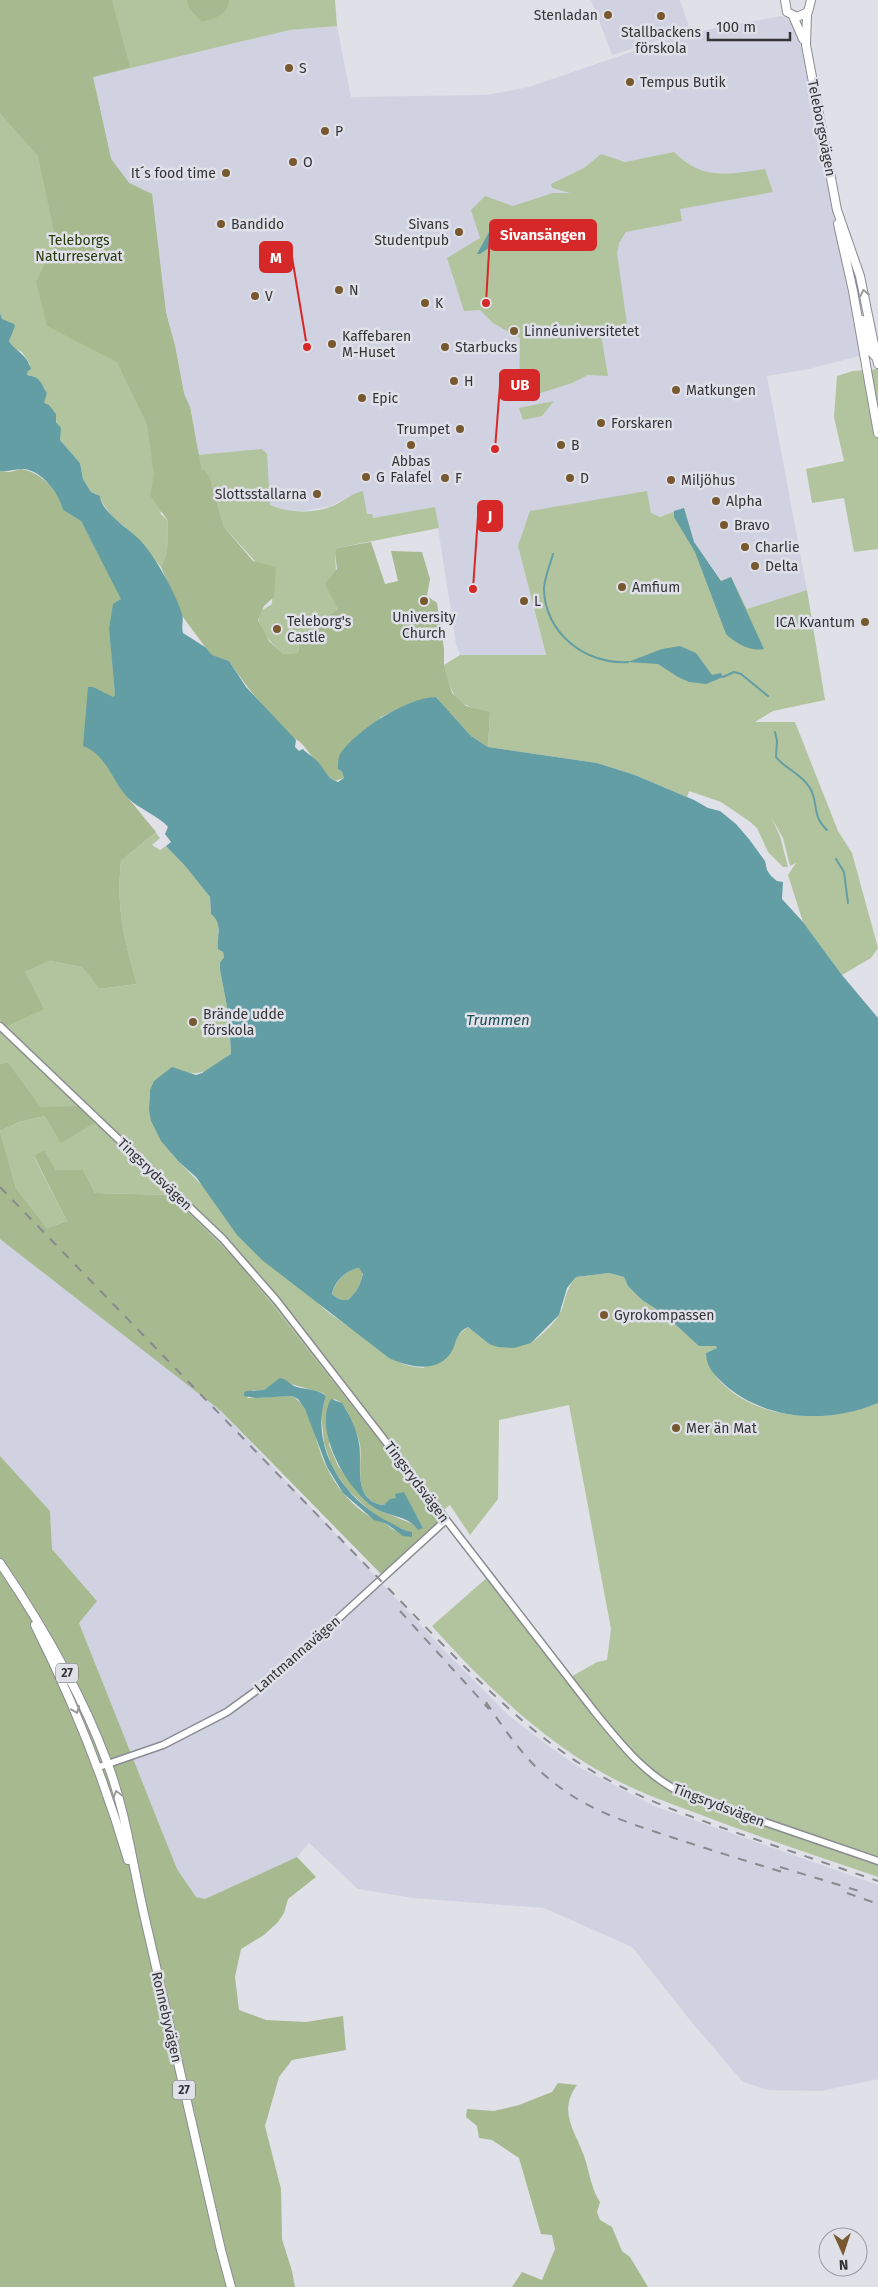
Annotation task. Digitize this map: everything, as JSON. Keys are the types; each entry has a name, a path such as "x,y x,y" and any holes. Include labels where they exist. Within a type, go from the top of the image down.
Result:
{"main road":[{"name":"Teleborgsvägen","path":"785,0 786,10 793,16 806,45"},
{"name":"Teleborgsvägen","path":"811,0 811,7 807,14 806,45 838,210 860,276 873,357 878,433"},
{"path":"793,16 801,17 807,14"},
{"name":"Teleborgsvägen","path":"838,210 837,221 853,292 873,357"},
{"name":"Ronnebyvägen","path":"0,1563 36,1618 77,1692 108,1764 125,1824 139,1893 231,2287"},
{"name":"Ronnebyvägen","path":"16,1588 61,1677 99,1767 139,1893"}],"street":[{"name":"Tingsrydsvägen","path":"0,1026 223,1239 278,1301 627,1752 651,1774 686,1795 878,1860"},
{"name":"Lantmannavägen","path":"99,1767 163,1745 227,1712 271,1680 446,1520"}],"shaded area":[{"path":"591,0 680,0 690,30 612,55"},
{"name":"Linnéuniversitetet","path":"781,16 792,21 800,41 853,316 863,355 809,369 767,376 807,590 747,609 731,578 722,581 694,542 684,508 660,517 650,513 647,491 518,546 546,656 460,655 456,644 435,508 373,518 367,515 363,491 355,493 331,506 304,511 280,510 270,505 267,484 198,455 190,407 184,394 175,346 166,313 152,194 129,183 111,159 93,76 290,30 337,26 351,97 486,95 529,87 684,34"},
{"path":"0,1239 221,1411 443,1649 508,1715 550,1747 577,1766 654,1806 878,1885 878,2079 821,2091 767,2090 743,2082 694,2025 632,1947 544,1908 413,1898 358,1889 309,1843 297,1857 205,1899 196,1897 177,1869 79,1623 97,1600 52,1549 50,1511 0,1456"}],"green space":[{"name":"Teleborgs Naturreservat","path":"0,0 335,0 337,26 290,30 93,77 111,159 129,183 152,194 166,313 175,346 184,394 190,407 198,455 262,449 267,454 270,505 285,510 319,510 335,505 363,491 367,514 372,514 373,518 435,507 439,528 337,548 335,552 338,609 300,635 298,653 283,654 262,630 259,612 272,604 273,581 224,527 210,478 160,513 168,521 167,552 161,567 125,527 113,518 96,494 91,492 83,479 80,463 60,440 56,414 43,403 47,393 37,378 27,375 30,364 22,352 15,349 9,341 13,324 1,319 0,313"},
{"path":"0,0 112,0 130,67 93,77 111,159 129,183 152,194 166,313 175,346 184,394 190,407 202,472 203,469 210,478 224,527 253,561 276,567 274,597 264,606 258,620 269,641 283,654 298,653 300,635 338,609 325,584 337,569 335,552 337,548 371,542 385,584 398,581 391,551 422,552 430,579 427,596 437,603 444,649 444,665 452,693 466,706 490,712 488,747 471,736 436,697 413,702 381,717 338,769 342,772 344,778 335,781 330,778 301,743 290,735 265,709 229,661 211,655 183,617 161,567 167,552 168,521 150,495 154,475 147,424 117,362 47,326 36,282 56,241 38,156 0,113"},
{"path":"187,0 229,0 223,12 216,17 202,22 189,8"},
{"path":"674,152 695,168 716,173 739,173 765,169 773,192 680,209 682,221 626,232 619,243 617,253 627,324 600,329 608,376 588,375 572,383 519,400 520,338 493,323 480,310 464,311 447,258 480,238 471,210 485,196 513,206 553,193 570,193 552,188 551,184 584,168 601,154 625,162"},
{"path":"878,369 878,549 854,552 844,498 812,503 806,469 844,461 834,417 837,376 853,371"},
{"path":"554,401 542,416 523,420 519,408"},
{"path":"21,469 35,474 48,483 61,503 63,510 81,521 122,599 118,602 109,629 115,695 111,697 91,749 101,757 128,798 156,832 121,861 120,909 128,953 137,984 99,989 82,967 50,961 25,972 44,1009 5,1027 0,1018 0,471 10,472"},
{"path":"0,471 109,629 128,798 160,838 152,845 160,850 166,846 186,867 210,897 211,914 220,923 218,930 224,956 220,970 229,1017 231,1054 208,1070 195,1073 181,1070 150,1090 152,1121 165,1145 179,1162 324,1309 392,1358 413,1367 423,1368 452,1350 458,1335 468,1327 489,1344 531,1343 558,1316 571,1284 576,1277 609,1273 624,1277 628,1286 642,1300 664,1314 699,1345 716,1346 717,1348 706,1353 715,1375 733,1393 751,1403 772,1411 793,1415 815,1416 858,1410 878,1403 878,1877 743,1831 662,1800 601,1772 554,1741 511,1706 470,1667 432,1626 489,1576 569,1678 597,1662 607,1660 611,1629 569,1405 499,1420 498,1499 470,1535 450,1505 438,1514 240,1264 171,1195 95,1193 83,1170 56,1170 44,1150 34,1157 67,1221 47,1228 16,1188 0,1131 19,1122 45,1116 41,1107 8,1062 0,1064 0,1018 6,1026 25,972 50,961 82,967 99,989 137,984 128,953 120,909 121,861 155,833 134,833"},
{"path":"647,491 651,513 660,517 684,508 694,542 721,581 731,577 747,609 807,590 825,700 773,711 755,722 795,722 838,831 852,853 878,948 871,958 842,975 803,922 788,875 796,863 790,866 783,838 771,817 780,836 788,867 783,867 768,852 757,828 721,802 689,791 687,797 635,775 597,763 488,747 490,713 462,703 457,699 450,686 444,665 460,655 546,655 518,546 530,511"},
{"path":"8,1062 41,1107 78,1106 94,1123 61,1143 45,1116 19,1122 0,1131 0,1064"},
{"path":"0,1131 16,1188 47,1228 67,1221 34,1156 44,1150 56,1170 83,1170 95,1193 171,1195 240,1264 438,1514 437,1525 383,1576 221,1411 0,1239","holes":["273,1384 291,1384 323,1393 326,1396 321,1412 324,1443 332,1467 347,1489 370,1511 385,1521 409,1532 395,1530 387,1524 374,1519 352,1503 343,1493 322,1458 309,1418 303,1405 298,1400 292,1396 247,1398 253,1390 264,1390","334,1399 345,1407 358,1437 361,1452 361,1481 367,1497 374,1502 384,1505 404,1493 423,1528 378,1510 370,1504 338,1466 329,1445"]},
{"path":"359,1268 363,1273 362,1277 358,1288 348,1300 337,1298 332,1294 342,1277 350,1271"},
{"path":"0,1456 50,1511 52,1549 97,1601 79,1623 177,1869 196,1897 205,1899 297,1857 316,1877 288,1899 284,1913 278,1922 264,1935 241,1949 235,1977 239,2010 266,2020 306,2022 343,2016 346,2050 292,2060 279,2077 265,2126 281,2189 282,2239 295,2287 0,2287"},
{"path":"558,2083 577,2085 568,2105 569,2115 593,2188 600,2202 597,2212 600,2220 612,2227 622,2251 630,2257 648,2287 512,2287 522,2272 542,2280 555,2249 552,2235 541,2234 519,2158 492,2140 479,2138 477,2126 466,2117 467,2109 494,2111 519,2105 552,2092"}],"water":[{"path":"496,227 501,230 502,239 480,254 477,254 489,232"},
{"name":"Trummen","path":"0,313 2,319 14,324 15,326 9,341 29,364 31,369 27,375 38,379 47,393 44,403 49,405 56,414 56,422 61,428 60,440 80,463 83,479 91,492 100,496 101,502 110,514 140,540 164,576 182,614 183,633 205,647 212,655 229,661 246,687 296,740 295,747 299,751 303,749 314,758 330,778 338,782 344,778 342,772 338,769 339,756 370,725 411,703 424,698 436,697 471,736 488,747 597,763 635,775 694,800 708,808 720,811 736,824 765,861 771,876 777,881 783,882 782,899 803,922 842,975 878,1018 878,1403 859,1410 819,1416 779,1412 760,1406 742,1397 725,1385 712,1371 706,1358 706,1353 717,1348 716,1346 699,1346 664,1314 642,1300 628,1286 624,1277 609,1273 576,1277 567,1288 559,1315 531,1343 514,1348 498,1347 489,1344 468,1327 459,1334 453,1349 440,1363 424,1367 406,1364 389,1358 262,1260 237,1235 196,1177 179,1162 161,1141 151,1121 149,1110 150,1090 154,1081 172,1067 196,1075 202,1073 231,1054 229,1017 220,970 220,963 224,957 223,952 218,949 219,930 217,921 211,914 210,897 166,846 171,842 165,834 168,827 160,819 128,798 104,762 91,750 83,746 88,687 93,687 113,697 115,695 109,629 113,604 121,599 81,521 63,510 58,497 49,484 37,474 24,469 0,471","holes":["359,1268 363,1274 358,1288 348,1300 339,1299 332,1294 335,1285 345,1274"]},
{"path":"684,508 694,542 721,581 731,577 764,649 759,650 744,646 726,634 695,552 674,517 674,511"},
{"path":"680,646 696,653 712,675 721,673 723,677 706,684 689,682 658,664 628,662 662,649"},
{"path":"280,1378 294,1386 319,1392 326,1396 322,1415 322,1434 334,1470 345,1487 374,1514 403,1530 412,1532 412,1537 403,1536 387,1524 374,1520 343,1493 327,1467 305,1409 298,1399 292,1396 256,1398 244,1396 246,1391 264,1390"},
{"path":"331,1399 342,1403 355,1427 359,1443 361,1480 367,1497 374,1502 384,1505 390,1499 396,1498 395,1494 404,1492 423,1528 418,1530 405,1519 378,1510 367,1502 345,1476 336,1460 326,1428 326,1412"}],"waterway":[{"path":"553,554 544,588 546,604 551,619 560,632 570,643 583,652 612,662 628,662"},
{"path":"723,677 734,672 741,674 768,696"},
{"path":"775,732 777,741 776,757 810,788 819,819 827,830"},
{"path":"836,859 844,872 848,903"}],"railway":[{"path":"0,1187 445,1647 493,1694 543,1737 579,1763 639,1795 681,1813 878,1881"},
{"path":"400,1611 489,1709"},
{"path":"486,1702 511,1738 532,1763 555,1784 571,1795 603,1812 637,1826 786,1873"},
{"path":"780,1867 859,1891"},
{"path":"847,1893 878,1904"}],"place":[{"name":"Stenladan","path":"608,15"},
{"name":"Stallbackens förskola","path":"661,16"},
{"name":"S","path":"289,68"},
{"name":"Tempus Butik","path":"630,82"},
{"name":"P","path":"325,131"},
{"name":"O","path":"293,162"},
{"name":"It´s food time","path":"226,173"},
{"name":"Bandido","path":"221,224"},
{"name":"Sivans Studentpub","path":"459,232"},
{"name":"N","path":"339,290"},
{"name":"V","path":"255,296"},
{"name":"K","path":"425,303"},
{"name":"Sivansängen","path":"486,303"},
{"name":"Linnéuniversitetet","path":"514,331"},
{"name":"Kaffebaren M-Huset","path":"332,344"},
{"name":"M","path":"307,347"},
{"name":"Starbucks","path":"445,347"},
{"name":"H","path":"454,381"},
{"name":"Matkungen","path":"676,390"},
{"name":"Epic","path":"362,398"},
{"name":"Forskaren","path":"601,423"},
{"name":"Trumpet","path":"460,429"},
{"name":"Abbas Falafel","path":"411,445"},
{"name":"B","path":"561,445"},
{"name":"UB","path":"495,449"},
{"name":"G","path":"366,477"},
{"name":"F","path":"445,478"},
{"name":"D","path":"570,478"},
{"name":"Miljöhus","path":"671,480"},
{"name":"Slottsstallarna","path":"317,494"},
{"name":"Alpha","path":"716,501"},
{"name":"Bravo","path":"724,525"},
{"name":"Charlie","path":"745,547"},
{"name":"Delta","path":"755,566"},
{"name":"Amfium","path":"622,587"},
{"name":"J","path":"473,589"},
{"name":"University Church","path":"424,601"},
{"name":"L","path":"524,601"},
{"name":"ICA Kvantum","path":"865,622"},
{"name":"Teleborg's Castle","path":"277,629"},
{"name":"Brände udde förskola","path":"193,1022"},
{"name":"Gyrokompassen","path":"604,1315"},
{"name":"Mer än Mat","path":"676,1428"}]}
